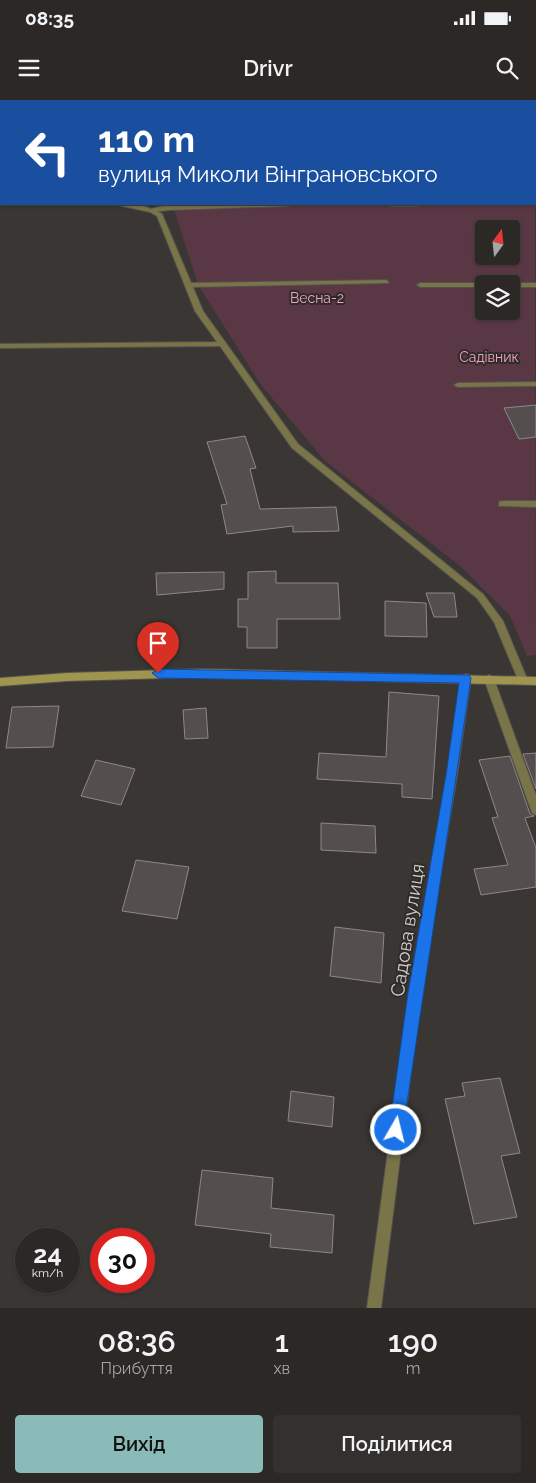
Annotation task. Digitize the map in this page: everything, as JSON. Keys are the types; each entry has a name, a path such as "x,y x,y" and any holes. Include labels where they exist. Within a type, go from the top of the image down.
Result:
{"main road":[{"path":"0,682 140,673 466,678 536,681"}],"street":[{"path":"122,205 152,210 259,205"},
{"path":"152,210 160,215 199,312 295,446 480,596 498,621 512,650 522,681"},
{"path":"189,286 386,282"},
{"path":"420,286 475,285"},
{"path":"520,285 536,285"},
{"path":"0,346 222,344"},
{"path":"458,385 536,384"},
{"path":"502,504 536,504"},
{"name":"Садова вулиця","path":"374,1308 415,993 452,775 466,678"},
{"path":"489,679 536,810"}],"green space":[{"name":"Весна-2","path":"535,205 536,655 527,656 510,616 460,566 325,461 261,385 198,285 173,206"}],"building":[{"path":"536,405 536,437 519,439 504,408"},
{"path":"245,436 256,468 250,469 260,509 336,507 339,531 293,532 293,526 227,534 221,505 227,504 207,442"},
{"path":"276,571 276,583 338,583 340,619 277,619 277,648 247,648 247,627 238,627 238,599 248,599 248,572"},
{"path":"224,572 224,589 157,595 156,573"},
{"path":"426,593 454,593 457,617 434,617"},
{"path":"385,601 426,603 427,637 385,636"},
{"path":"389,692 439,696 432,799 402,797 402,784 317,779 319,753 386,757"},
{"path":"59,706 53,747 6,748 12,707"},
{"path":"206,708 208,738 185,739 183,710"},
{"path":"536,753 536,789 523,754"},
{"path":"510,756 530,814 534,816 525,818 536,848 536,887 481,895 474,869 508,865 492,818 498,817 479,760"},
{"path":"96,760 135,769 121,805 81,796"},
{"path":"321,823 375,826 376,853 321,850"},
{"path":"136,860 189,867 177,919 122,911"},
{"path":"335,927 384,933 381,983 330,976"},
{"path":"500,1078 520,1153 501,1156 517,1217 474,1224 445,1099 465,1096 462,1083"},
{"path":"291,1091 334,1097 332,1127 288,1121"},
{"path":"202,1170 273,1178 271,1208 334,1215 332,1253 270,1247 271,1234 195,1225"}],"route":[{"path":"158,673 466,678 452,775 415,993 396,1130"}],"park label":[{"name":"Садівник","path":"489,357"}]}
